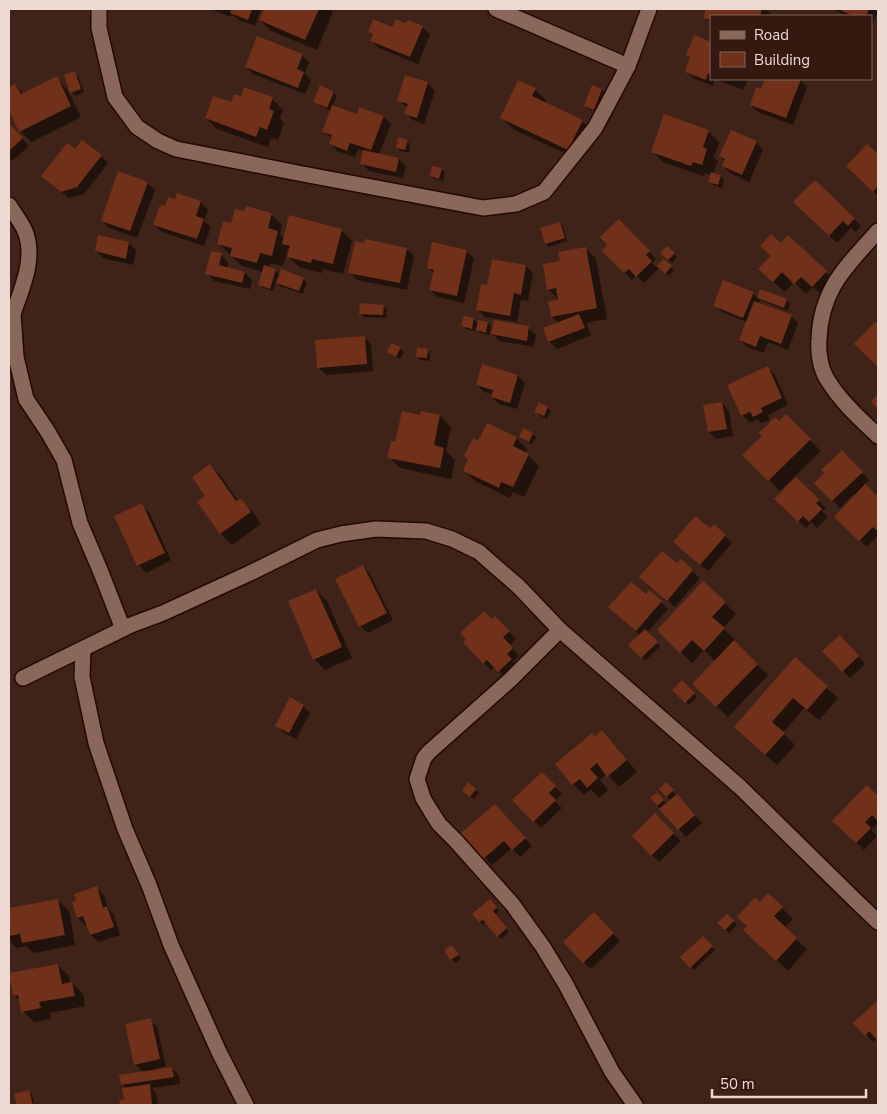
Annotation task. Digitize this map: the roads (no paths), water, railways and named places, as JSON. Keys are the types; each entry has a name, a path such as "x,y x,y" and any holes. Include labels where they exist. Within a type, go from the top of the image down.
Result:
{"street":[{"path":"99,9 99,28 115,97 137,127 158,141 176,149 482,208 516,204 544,192 595,128 628,66 648,9"},
{"path":"496,9 628,66"},
{"path":"9,205 25,231 29,247 27,273 11,310 16,357 26,399 64,460 80,524 123,629"},
{"path":"878,231 842,271 828,295 819,323 818,353 826,378 842,400 878,436"},
{"path":"23,678 123,629 224,585 317,540 376,529 426,531 452,539 479,552 520,587 560,630 740,787 878,922"},
{"path":"560,630 510,680 428,752 424,758 418,779 423,798 439,824 513,905 543,947 565,983 612,1072 635,1105"},
{"path":"83,648 82,677 96,744 125,829 149,885 171,945 219,1052 246,1105"}]}
